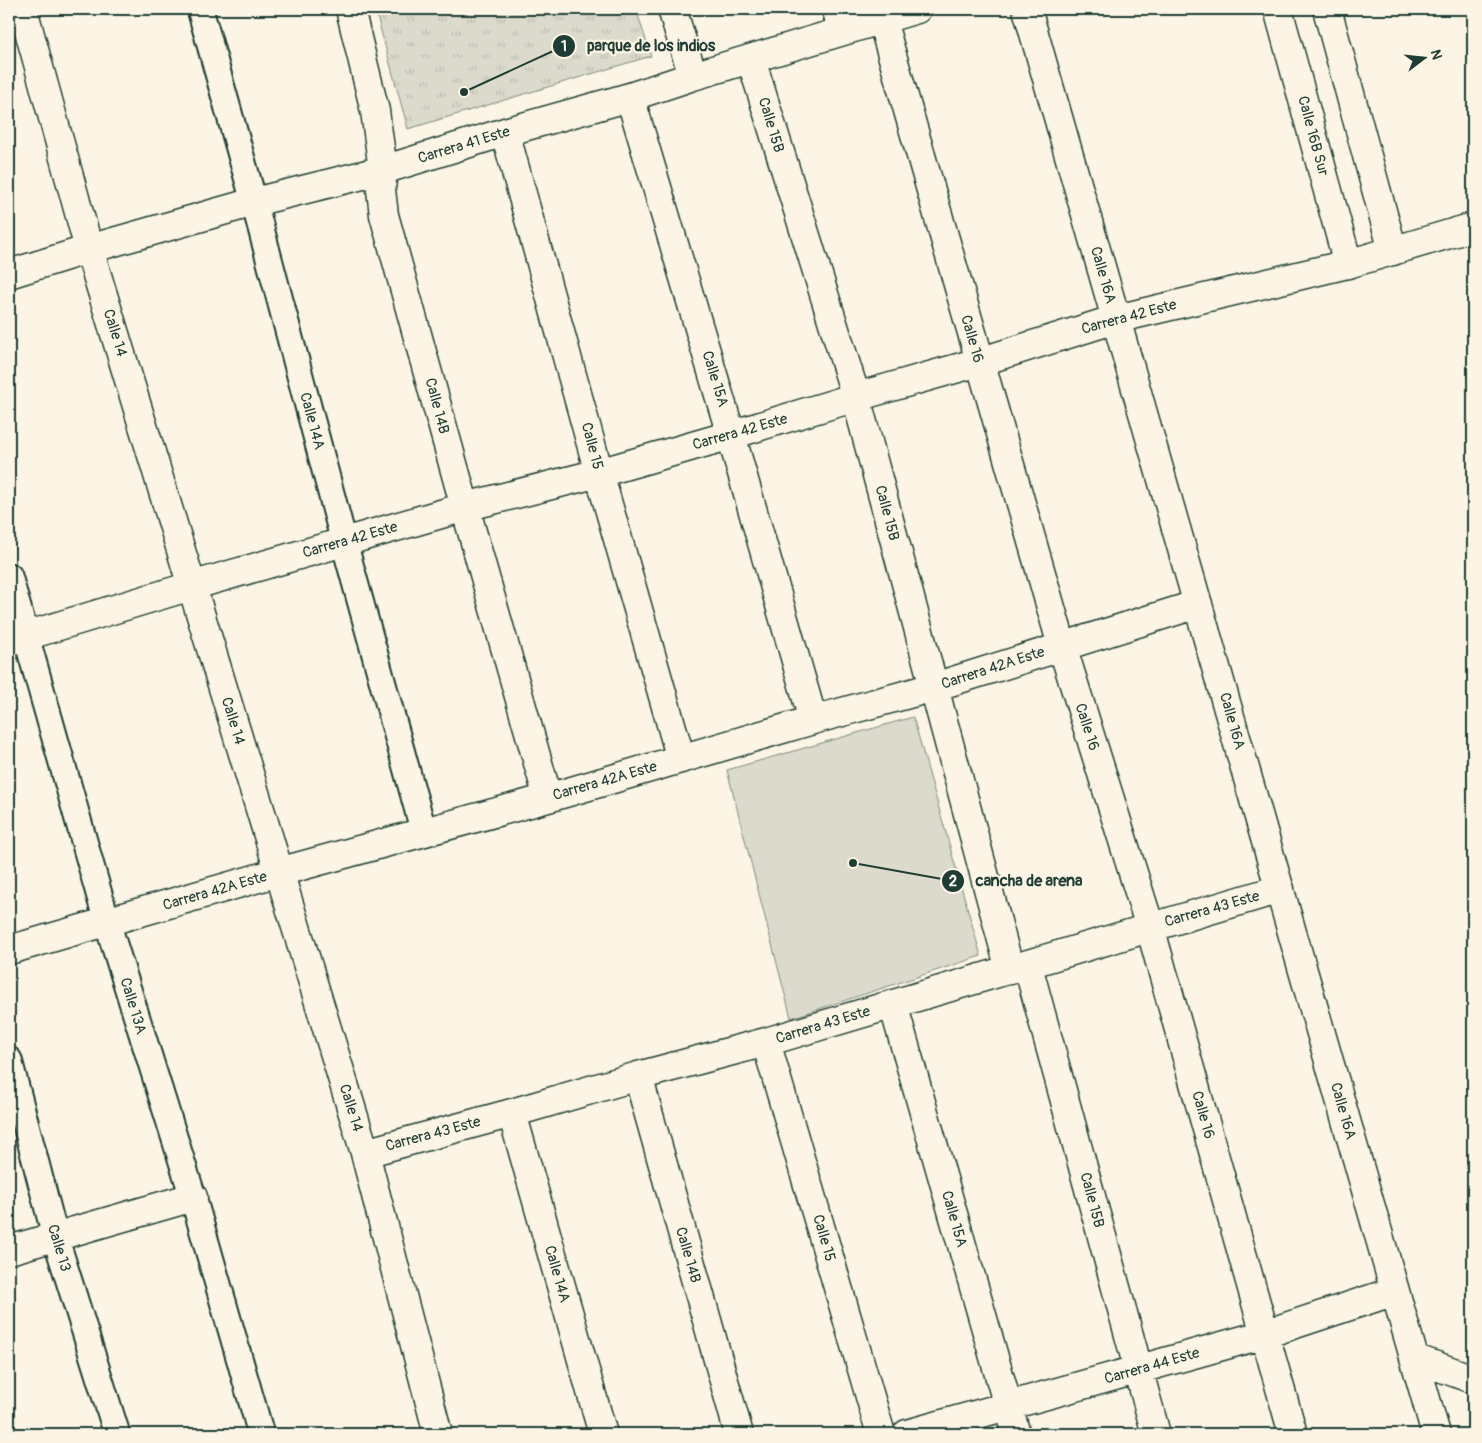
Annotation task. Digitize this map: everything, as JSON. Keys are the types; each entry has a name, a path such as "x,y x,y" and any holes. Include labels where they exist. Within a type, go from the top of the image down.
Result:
{"street":[{"name":"Calle 14","path":"23,9 88,249 365,1153 438,1434"},
{"name":"Calle 14A","path":"200,9 424,833"},
{"name":"Calle 14B","path":"350,9 375,111 383,170 381,190 384,215 548,798"},
{"path":"672,9 693,76"},
{"name":"Carrera 41 Este","path":"9,274 88,249 254,202 383,170 751,60 838,20 882,20 916,9"},
{"name":"Calle 16A","path":"1027,9 1436,1434"},
{"name":"Calle 16B Sur","path":"1278,9 1348,264"},
{"path":"1327,9 1393,251"},
{"name":"Calle 16","path":"882,20 1062,646 1150,928 1293,1434"},
{"name":"Calle 15B","path":"751,60 856,397 934,687 1156,1434"},
{"name":"Calle 15A","path":"630,97 731,435 813,720"},
{"name":"Calle 15","path":"505,132 599,473 681,759"},
{"name":"Carrera 42 Este","path":"17,638 465,507 599,473 731,435 979,362 1116,319 1348,264 1473,227"},
{"name":"Calle 13A","path":"9,576 17,638 193,1197 261,1434"},
{"name":"Carrera 42A Este","path":"9,950 934,687 1198,604"},
{"name":"Carrera 43 Este","path":"365,1153 766,1042 1280,889"},
{"name":"Calle 15A","path":"893,1004 1016,1434"},
{"name":"Calle 15","path":"766,1042 881,1434"},
{"name":"Calle 13","path":"9,1060 55,1236 117,1434"},
{"name":"Calle 14B","path":"638,1076 738,1434"},
{"name":"Calle 14A","path":"512,1113 603,1434"},
{"path":"9,1250 193,1197"},
{"name":"Carrera 44 Este","path":"907,1434 1265,1334 1395,1291"},
{"path":"1414,1358 1473,1378"}],"green space":[{"path":"375,9 636,9 651,56 408,129"},
{"path":"913,717 981,956 791,1018 727,770"}],"place":[{"name":"parque de los indios","path":"464,92"},
{"name":"cancha de arena","path":"853,863"}]}
